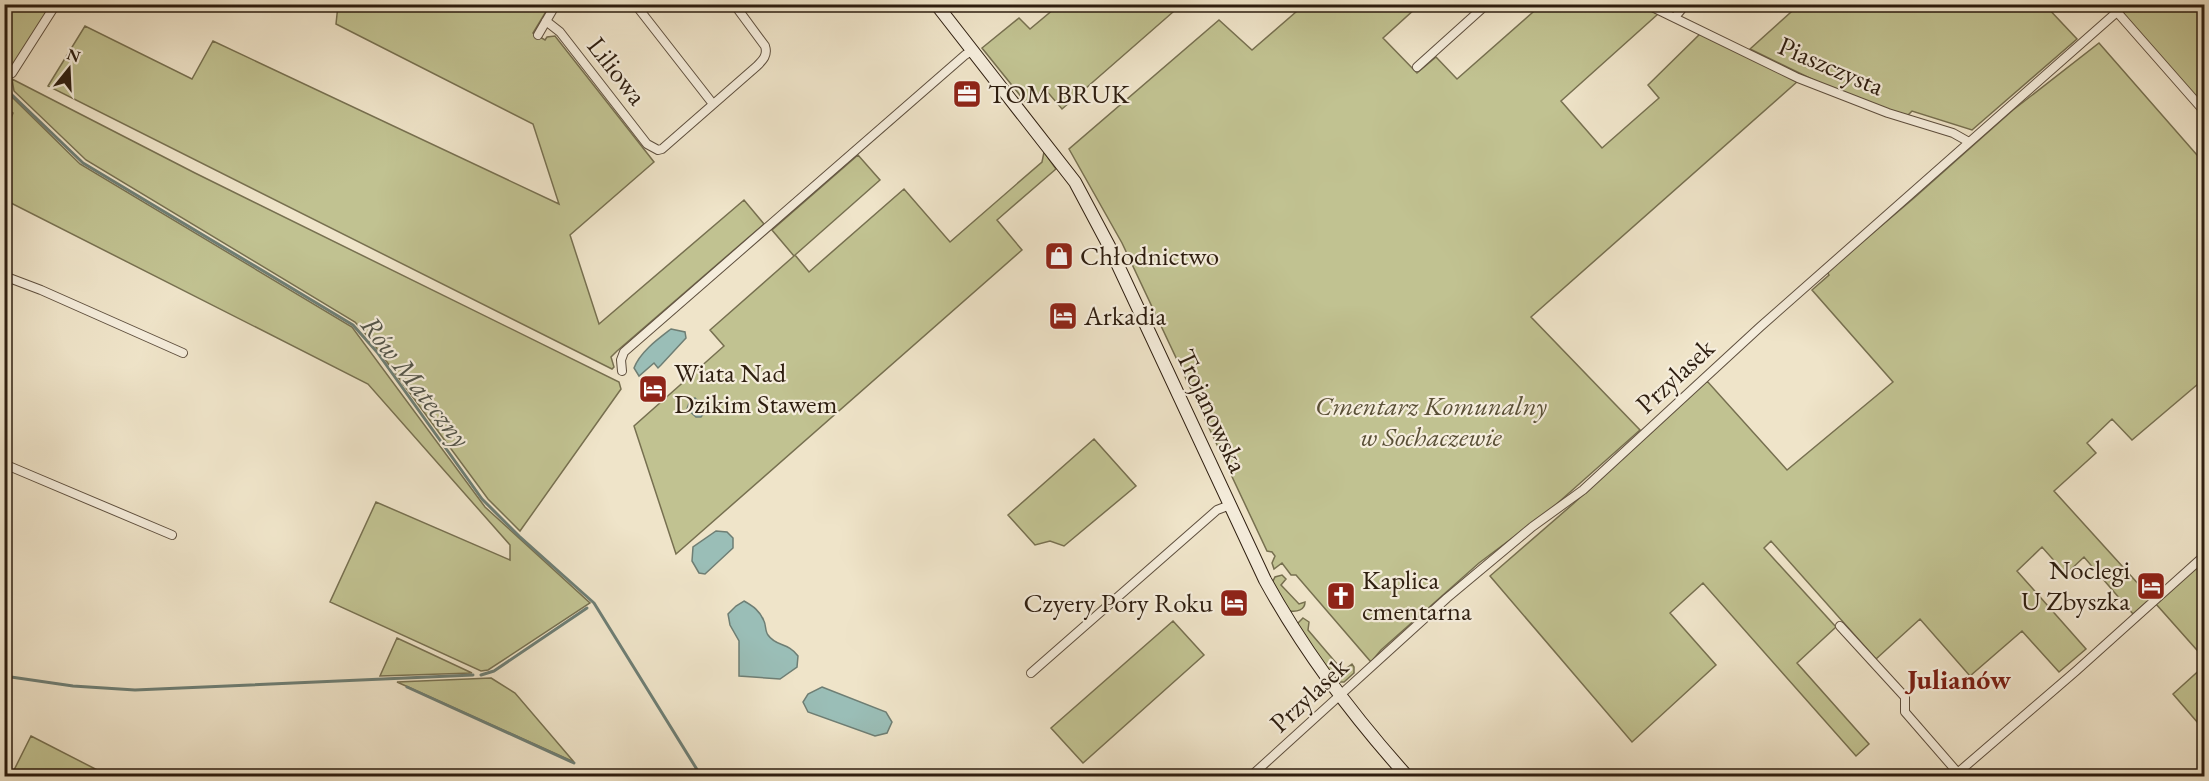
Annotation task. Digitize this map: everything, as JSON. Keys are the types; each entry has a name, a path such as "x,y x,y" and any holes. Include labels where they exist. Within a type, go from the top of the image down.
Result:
{"street":[{"path":"12,73 56,4"},
{"path":"538,35 556,4"},
{"path":"635,4 713,104 757,66 767,52 734,4"},
{"name":"Trojanowska","path":"936,4 1075,182 1093,214 1265,580 1314,660 1407,777"},
{"path":"1417,67 1487,4"},
{"name":"Piaszczysta","path":"1646,4 1798,78 1888,114 1953,133 1969,142"},
{"path":"1675,17 1686,4"},
{"name":"Przylasek","path":"1252,776 1447,598 1532,527 1583,490 1760,327 2126,4"},
{"path":"2117,12 2205,111"},
{"name":"Liliowa","path":"546,21 560,32 647,144 654,149 662,149 713,104"},
{"path":"622,371 621,360 624,352 965,55 973,51"},
{"path":"4,276 183,353"},
{"path":"4,464 172,535"},
{"path":"1031,673 1216,510 1230,506"},
{"path":"1840,626 1905,697 1905,712 1956,775 2205,556"}],"green space":[{"path":"1060,4 1181,5 1062,109 1045,89 1027,104 982,48 1019,18 1030,29"},
{"path":"1800,4 2045,5 2077,39 1972,130 1912,111 1906,117 1824,85 1750,49"},
{"path":"4,5 52,5 9,72 5,52"},
{"path":"338,5 550,5 533,33 545,40 547,37 555,36 654,162 570,235 599,324 744,200 764,224 617,351 611,357 614,367 612,369 48,86 85,26 192,79 213,41 559,204 533,124 336,24"},
{"name":"Cmentarz Komunalny w Sochaczewie","path":"1304,5 1414,5 1417,7 1383,38 1417,73 1436,57 1457,79 1541,5 1638,5 1658,14 1561,101 1602,148 1659,98 1648,85 1700,34 1798,81 1531,317 1640,430 1551,509 1479,563 1381,650 1371,662 1296,575 1291,575 1282,563 1274,569 1272,563 1275,556 1272,552 1267,551 1122,243 1069,149 1219,20 1252,50"},
{"path":"2130,5 2204,5 2204,106 2122,12"},
{"path":"2099,43 2204,163 2204,391 2198,384 2132,440 2112,419 2087,443 2096,453 2054,491 2151,598 2133,614 2084,557 2066,574 2042,547 2017,571 2086,649 2059,672 2022,631 1970,676 1920,619 1876,659 1771,541 1764,548 1836,627 1797,663 1869,744 1856,756 1703,583 1670,613 1716,665 1632,742 1490,576 1573,504 1707,381 1787,470 1893,382 1812,290 1829,275 1827,272 2013,110"},
{"path":"4,77 8,93 80,164 352,327 485,507 590,603 488,670 481,671 330,602 376,502 510,560 510,545 368,384 5,200 5,129 13,113 5,107"},
{"path":"12,79 195,173 619,382 621,389 520,531 488,499 355,322 86,160 14,91"},
{"path":"1044,152 1056,169 997,220 1022,250 676,554 634,426 724,346 710,330 794,256 772,230 858,155 880,180 795,255 809,272 904,189 950,242 1042,162"},
{"path":"1094,439 1136,486 1064,546 1050,541 1035,545 1008,515"},
{"path":"2197,567 2204,575 2204,658 2156,604"},
{"path":"1282,575 1286,579 1281,585 1299,604 1305,602 1304,607 1300,610 1290,611 1285,608 1272,583 1275,577"},
{"path":"1303,618 1309,622 1308,630 1343,671 1352,664 1354,667 1354,673 1344,682 1336,678 1333,680 1298,627 1298,623"},
{"path":"1173,621 1204,655 1083,763 1051,728"},
{"path":"397,638 472,673 380,676"},
{"path":"2204,666 2204,730 2173,694"},
{"path":"491,678 515,693 574,762 397,682"},
{"path":"31,736 109,776 11,776"}],"water":[{"path":"671,329 685,332 686,338 658,368 654,363 639,376 634,368 640,357"},
{"path":"695,398 706,410 701,417 696,417 687,409 690,400"},
{"path":"716,531 727,532 733,538 733,548 705,574 699,573 692,561 693,547"},
{"path":"744,601 760,614 771,639 790,648 798,656 797,667 780,679 739,676 739,641 730,625 728,614"},
{"path":"822,687 886,712 892,722 887,733 875,736 808,712 803,702 808,694"}],"waterway":[{"name":"Rów Mateczny","path":"4,65 11,94 83,163 353,325 377,352 482,499 519,536 594,603 701,776"},
{"path":"481,675 494,671 587,608"},
{"path":"4,676 73,686 135,690 473,675"},
{"path":"407,687 574,763"}],"place":[{"name":"TOM BRUK","path":"967,94"},
{"name":"Chłodnictwo","path":"1059,256"},
{"name":"Arkadia","path":"1063,316"},
{"name":"Wiata Nad Dzikim Stawem","path":"653,389"},
{"name":"Noclegi U Zbyszka","path":"2151,586"},
{"name":"Kaplica cmentarna","path":"1341,596"},
{"name":"Czyery Pory Roku","path":"1234,603"}],"district":[{"name":"Julianów","path":"1959,679"}]}
